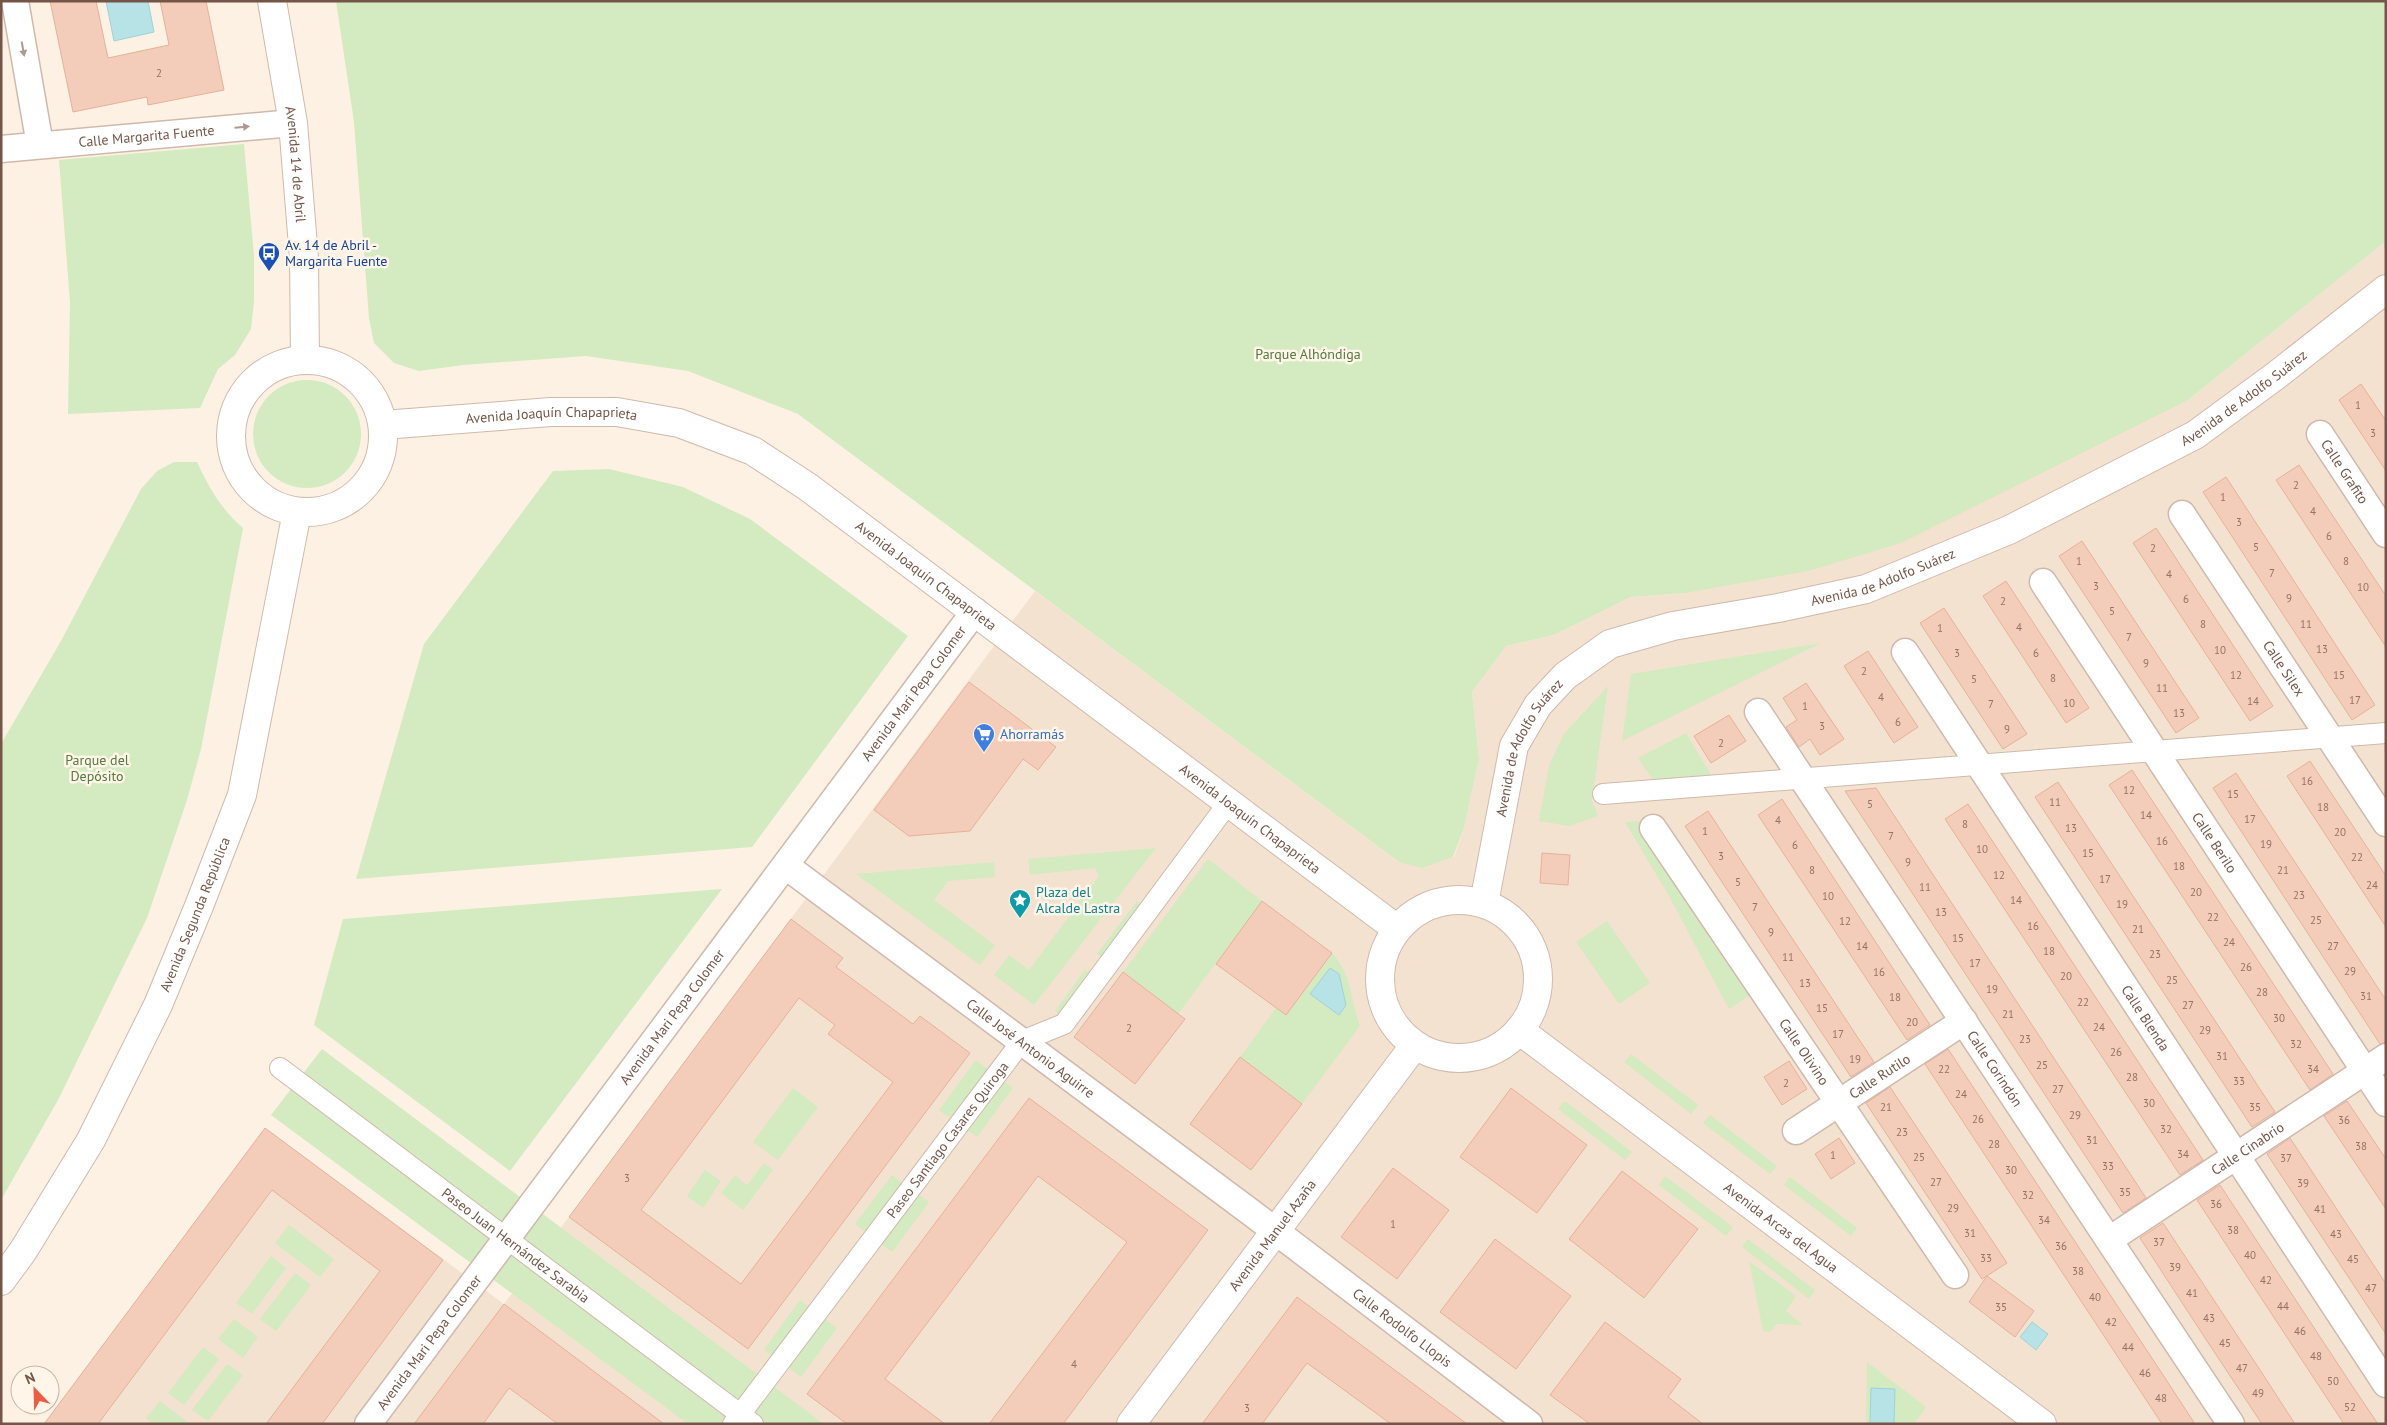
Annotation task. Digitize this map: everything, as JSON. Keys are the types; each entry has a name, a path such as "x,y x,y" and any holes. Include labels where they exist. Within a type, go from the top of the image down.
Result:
{"street":[{"path":"14,1 40,145"},
{"name":"Avenida 14 de Abril","path":"272,1 293,122 304,258 306,359"},
{"name":"Calle Margarita Fuente","path":"1,148 293,122"},
{"name":"Avenida de Adolfo Suárez","path":"1484,903 1514,746 1538,705 1565,676 1610,644 1673,626 1778,608 1866,589 2009,530 2194,434 2278,374 2386,288"},
{"path":"306,359 334,365 348,371 365,385 377,403 383,424 383,448 376,470 362,490 343,504 321,512 297,512 273,505 252,490 238,469 231,445 232,422 242,396 258,377 280,364 306,359"},
{"name":"Avenida Joaquín Chapaprieta","path":"383,424 551,412 617,412 678,424 753,451 808,487 1397,929"},
{"name":"Calle Grafito","path":"2320,434 2386,534"},
{"name":"Avenida Segunda República","path":"1,1281 23,1251 90,1140 158,1005 242,795 297,512"},
{"name":"Calle Silex","path":"2182,514 2386,822"},
{"name":"Calle Berilo","path":"2043,582 2154,751 2375,1064 2386,1103"},
{"name":"Avenida Mari Pepa Colomer","path":"368,1424 975,612"},
{"name":"Calle Blenda","path":"1905,652 2386,1384"},
{"name":"Calle Corindón","path":"1758,712 2231,1424"},
{"path":"1603,794 2386,733"},
{"name":"Paseo Santiago Casares Quiroga","path":"742,1421 1022,1042 1064,1024 1230,802"},
{"name":"Calle Olivino","path":"1653,828 1956,1275"},
{"name":"Calle José Antonio Aguirre","path":"786,866 1275,1231"},
{"path":"1460,899 1484,903 1507,915 1525,934 1535,957 1538,983 1532,1008 1519,1030 1496,1048 1482,1054 1459,1058 1437,1055 1414,1046 1397,1029 1384,1006 1379,980 1383,955 1397,929 1413,914 1435,903 1460,899"},
{"name":"Calle Rutilo","path":"1796,1131 1964,1021"},
{"name":"Avenida Arcas del Agua","path":"1519,1030 2042,1424"},
{"name":"Avenida Manuel Azaña","path":"1131,1424 1414,1046"},
{"name":"Calle Cinabrio","path":"2109,1240 2375,1064"},
{"name":"Paseo Juan Hernández Sarabia","path":"280,1068 507,1237 742,1421"},
{"name":"Calle Rodolfo Llopis","path":"1275,1231 1525,1422"}],"shaded area":[{"path":"2386,241 2386,1424 44,1424 51,1415 60,1415 60,1403 265,1128 504,1304 1035,591 1399,862 1454,857 1464,828 1479,759 1472,692 1506,646 1554,635 1631,597 1685,593 2188,400"}],"green space":[{"name":"Parque Alhóndiga","path":"336,1 2386,1 2386,241 2188,400 1901,543 1808,571 1685,593 1631,597 1554,635 1506,646 1472,692 1479,759 1464,828 1453,857 1422,868 1399,862 798,414 688,371 586,356 463,365 419,371 394,363 374,343 369,318 354,122"},
{"path":"244,144 254,256 254,301 251,329 235,355 218,369 200,408 68,414 70,302 59,160"},
{"path":"307,380 328,384 345,396 357,413 361,434 357,455 345,472 328,484 307,488 286,484 269,472 257,455 253,434 257,413 269,396 286,384"},
{"name":"Parque del Depósito","path":"174,462 197,462 216,498 243,528 201,749 187,800 147,918 58,1100 1,1200 1,744 61,641 141,489 157,471"},
{"path":"609,469 683,487 750,519 908,636 752,847 356,879 424,644 553,471"},
{"path":"1821,643 1622,741 1631,674"},
{"path":"1608,686 1592,800 1598,816 1569,826 1539,821 1549,766 1563,735"},
{"path":"1686,733 1711,775 1653,780 1638,758"},
{"path":"1639,821 1755,992 1729,1009 1669,896 1625,822"},
{"path":"1156,848 1034,1005 994,975 1009,955 1029,970 1099,876 1095,868 1030,875 1028,859"},
{"path":"1208,859 1262,901 1178,1014 1123,972"},
{"path":"994,862 995,877 948,881 934,900 995,945 980,965 856,874"},
{"path":"722,889 510,1171 314,1025 343,919"},
{"path":"1137,901 1149,910 1109,963 1097,954"},
{"path":"1607,921 1650,983 1619,1004 1576,942"},
{"path":"1332,953 1344,970 1360,1026 1302,1104 1240,1057 1276,1008 1286,1015"},
{"path":"1085,970 1097,979 1066,1019 1055,1011"},
{"path":"322,1049 824,1424 688,1424 271,1115"},
{"path":"1631,1054 1698,1105 1691,1114 1624,1062"},
{"path":"976,1060 1013,1088 977,1137 939,1110"},
{"path":"793,1088 818,1107 778,1160 753,1142"},
{"path":"1565,1101 1632,1152 1625,1160 1558,1109"},
{"path":"1710,1115 1777,1166 1770,1174 1703,1123"},
{"path":"764,1163 773,1170 743,1210 721,1193 735,1175 747,1185"},
{"path":"705,1170 721,1181 703,1208 687,1196"},
{"path":"892,1175 929,1202 892,1252 855,1224"},
{"path":"1665,1176 1733,1227 1726,1236 1659,1185"},
{"path":"1790,1177 1857,1228 1851,1236 1784,1185"},
{"path":"289,1225 334,1259 320,1277 275,1243"},
{"path":"1748,1239 1815,1290 1809,1299 1742,1247"},
{"path":"271,1256 286,1268 252,1314 236,1303"},
{"path":"1749,1261 1796,1296 1786,1311 1803,1325 1777,1324 1770,1332 1763,1331"},
{"path":"295,1273 311,1285 276,1331 260,1319"},
{"path":"800,1300 837,1328 801,1377 764,1350"},
{"path":"234,1319 258,1337 243,1358 218,1339"},
{"path":"203,1347 219,1359 184,1405 168,1393"},
{"path":"1867,1362 1926,1407 1914,1424 1866,1424"},
{"path":"227,1364 243,1375 208,1421 192,1410"},
{"path":"160,1401 190,1424 153,1424 146,1418"}],"water":[{"path":"106,1 148,1 154,32 114,41"},
{"path":"1330,968 1339,974 1346,1005 1339,1015 1310,994"},
{"path":"2032,1322 2048,1334 2036,1350 2020,1337"},
{"path":"1871,1388 1895,1389 1894,1424 1870,1424"}],"building":[{"path":"50,1 96,1 108,58 169,45 160,1 206,1 224,90 148,105 147,97 73,112"},
{"path":"2361,384 2386,421 2386,471 2339,400"},
{"path":"2299,465 2386,596 2386,647 2276,480"},
{"path":"2226,477 2375,705 2352,720 2203,492"},
{"path":"2156,528 2273,706 2250,721 2133,543"},
{"path":"2082,541 2199,718 2176,733 2059,556"},
{"path":"2006,581 2089,708 2066,723 1983,596"},
{"path":"1944,608 2027,734 2003,749 1920,623"},
{"path":"1868,651 1918,727 1894,743 1844,666"},
{"name":"Ahorramás","path":"969,682 1056,747 1038,770 1023,759 970,831 909,836 874,810"},
{"path":"1806,683 1844,739 1820,755 1810,739 1799,747 1786,727 1797,720 1783,698"},
{"path":"1729,715 1746,741 1711,763 1694,736"},
{"path":"2310,761 2386,876 2386,927 2287,776"},
{"path":"2132,770 2333,1074 2310,1090 2109,785"},
{"path":"2236,773 2386,1000 2386,1042 2380,1044 2213,788"},
{"path":"2058,782 2275,1112 2252,1127 2035,797"},
{"path":"1876,788 2146,1198 2123,1213 1845,791"},
{"path":"1782,799 1930,1025 1907,1040 1758,815"},
{"path":"1968,804 2203,1160 2180,1175 1945,819"},
{"path":"1708,811 1874,1062 1851,1077 1685,826"},
{"path":"1542,853 1570,855 1568,885 1540,883"},
{"path":"1262,901 1332,953 1286,1015 1216,964"},
{"path":"791,919 843,958 836,967 913,1024 920,1016 970,1053 748,1349 569,1217","holes":["799,998 835,1025 828,1034 893,1082 741,1284 641,1210"]},
{"path":"1123,972 1185,1019 1135,1084 1074,1037"},
{"path":"1948,1049 2195,1424 2162,1424 1925,1064"},
{"path":"1240,1057 1302,1104 1251,1170 1190,1124"},
{"path":"1789,1061 1807,1089 1782,1105 1764,1077"},
{"path":"1890,1087 2007,1263 1982,1279 1866,1103"},
{"path":"1511,1088 1587,1145 1537,1213 1460,1157"},
{"path":"1029,1098 1208,1230 1063,1424 989,1424 1127,1242 1038,1176 885,1379 945,1424 847,1424 807,1394"},
{"path":"2347,1101 2386,1159 2386,1209 2324,1116"},
{"path":"265,1128 443,1260 322,1424 266,1424 380,1271 272,1190 98,1424 44,1424 51,1415 60,1415 60,1403"},
{"path":"1839,1138 1855,1163 1831,1179 1815,1154"},
{"path":"2290,1138 2386,1284 2386,1334 2267,1154"},
{"path":"1393,1168 1449,1210 1397,1279 1341,1237"},
{"path":"1622,1171 1698,1229 1644,1298 1569,1239"},
{"path":"2220,1185 2378,1424 2344,1424 2197,1200"},
{"path":"2163,1223 2295,1424 2262,1424 2205,1338 2140,1238"},
{"path":"1495,1239 1571,1296 1516,1369 1440,1312"},
{"path":"1987,1276 2034,1311 2015,1337 1969,1302"},
{"path":"1297,1297 1467,1424 1391,1424 1307,1363 1262,1424 1202,1424"},
{"path":"504,1304 664,1424 558,1424 509,1388 483,1424 414,1424"},
{"path":"1605,1322 1681,1379 1668,1397 1703,1424 1590,1424 1550,1395"}],"place":[{"name":"Av. 14 de Abril - Margarita Fuente","path":"269,272"},
{"name":"Ahorramás","path":"984,753"},
{"name":"Plaza del Alcalde Lastra","path":"1020,919"}]}
